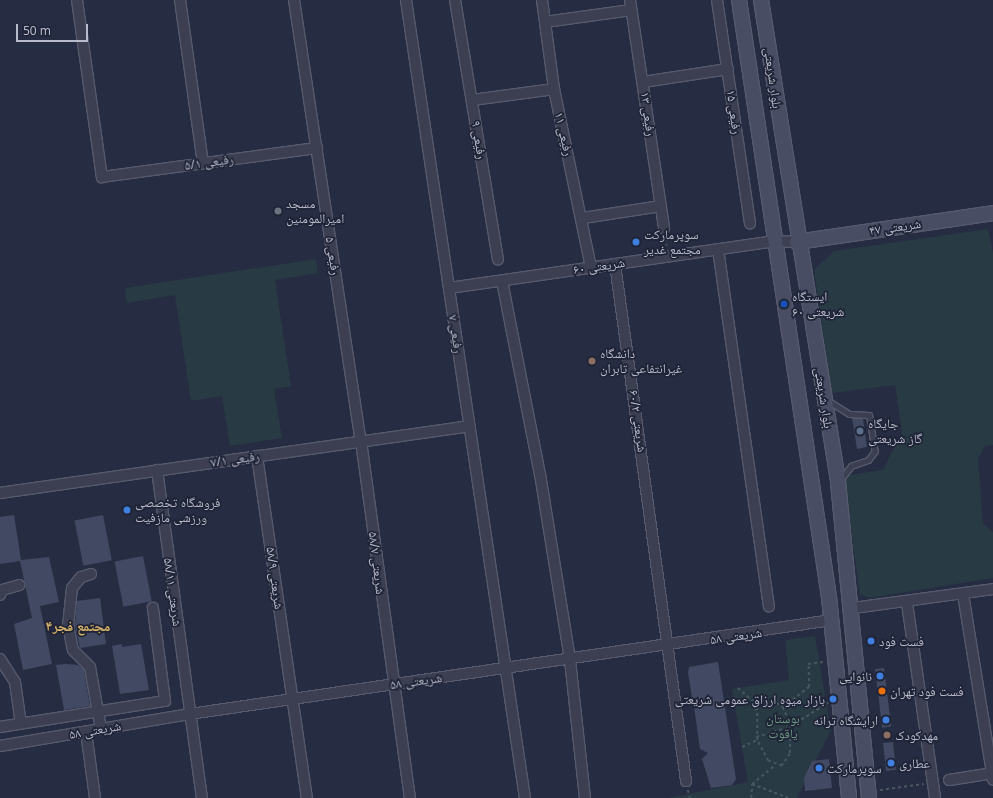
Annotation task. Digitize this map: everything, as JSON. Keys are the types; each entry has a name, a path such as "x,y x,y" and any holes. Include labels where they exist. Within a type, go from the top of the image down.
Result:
{"main road":[{"name":"بلوار شریعتی","path":"739,0 832,620 849,798"},
{"name":"بلوار شریعتی","path":"761,0 797,242 838,482 853,608 869,795"},
{"name":"شریعتی ۴۷","path":"797,242 993,213"}],"street":[{"name":"رفیعی ۵/۱","path":"77,0 102,177 317,148"},
{"path":"180,0 203,163"},
{"name":"رفیعی ۵","path":"294,0 362,441"},
{"name":"رفیعی ۷","path":"406,0 525,798"},
{"name":"رفیعی ۹","path":"455,0 498,259"},
{"name":"رفیعی ۱۱","path":"542,0 554,88 583,218 591,268"},
{"name":"رفیعی ۱۵","path":"717,0 750,224"},
{"path":"545,22 630,5"},
{"name":"رفیعی ۱۳","path":"630,5 643,82 664,228"},
{"path":"643,82 728,69"},
{"path":"472,100 554,88"},
{"path":"583,218 661,206"},
{"name":"شریعتی ۶۰","path":"449,288 776,241 797,242"},
{"path":"718,249 769,606"},
{"name":"شریعتی ۶۰/۲","path":"615,264 644,459 665,646 686,781"},
{"path":"502,281 540,474 570,660 585,798"},
{"name":"رفیعی ۷/۱","path":"0,493 470,426"},
{"name":"شریعتی ۵۸/۷","path":"362,441 392,684 410,798"},
{"name":"شریعتی ۵۸/۹","path":"257,456 307,798"},
{"name":"شریعتی ۵۸/۱۱","path":"157,470 202,798"},
{"path":"91,574 81,577 72,588 68,625 74,650 90,667 101,729"},
{"path":"0,595 2,590 19,585"},
{"path":"853,608 907,603 993,589"},
{"path":"948,780 993,775 963,594"},
{"path":"907,603 935,798"},
{"path":"0,727 165,701 153,608"},
{"name":"شریعتی ۵۸","path":"0,746 190,714 392,684 570,660 832,620"},
{"path":"0,659 15,682 21,724"},
{"path":"86,732 95,798"}],"lane":[{"path":"823,398 849,414 870,415 875,451 868,460 851,466 838,482"}],"path":[{"path":"664,228 669,256"},
{"path":"783,707 807,691 810,683 808,664 824,661 824,656"},
{"path":"738,688 754,702 756,711 756,737 774,766"},
{"path":"750,798 752,784 774,766 782,766 790,754 791,726 783,707 766,697 756,711"},
{"path":"756,737 791,726 828,702"},
{"path":"742,747 757,740"},
{"path":"869,795 933,783"},
{"path":"752,784 788,798"}],"green space":[{"path":"988,229 993,253 993,445 985,446 978,459 983,524 993,532 993,578 869,598 860,594 844,480 848,475 883,470 902,432 895,385 832,393 814,270 834,251"},
{"path":"316,259 318,273 275,280 291,386 274,389 282,438 230,446 222,396 191,401 175,295 127,303 125,288"},
{"name":"بوستان یاقوت","path":"815,636 831,730 797,798 668,798 748,782 732,689 789,680 785,640"}],"building":[{"path":"852,418 863,419 867,447 857,449"},
{"path":"14,515 21,560 49,557 59,602 40,606 52,664 23,670 14,624 32,618 20,561 0,564 0,517"},
{"path":"103,515 112,560 83,566 75,521"},
{"path":"143,556 152,601 123,607 115,562"},
{"path":"100,598 106,644 80,648 75,625 77,601"},
{"path":"122,644 122,647 141,644 149,690 120,694 112,646"},
{"path":"718,662 736,779 732,785 711,788 702,759 708,753 700,749 694,707 700,701 692,697 688,673 689,667"},
{"path":"56,665 78,665 84,670 90,706 64,710"},
{"path":"884,668 891,727 882,728 875,669"},
{"path":"893,742 896,770 886,771 883,743"},
{"path":"829,759 832,788 805,791 804,778 812,761"}],"place":[{"name":"مسجد امیرالمومنین","path":"278,211"},
{"name":"سوپرمارکت مجتمع غدیر","path":"636,242"},
{"name":"ایستگاه شریعتی ۶۰","path":"784,304"},
{"name":"دانشگاه غیرانتفاعی تابران","path":"592,361"},
{"name":"جایگاه گاز شریعتی","path":"860,431"},
{"name":"فروشگاه تخصصی ورزشی مازفیت","path":"127,510"},
{"name":"فست فود","path":"871,641"},
{"name":"نانوایی","path":"880,676"},
{"name":"فست فود تهران","path":"882,691"},
{"name":"بازار میوه ارزاق عمومی شریعتی","path":"833,699"},
{"name":"ارایشگاه ترانه","path":"886,720"},
{"name":"مهدکودک","path":"887,735"},
{"name":"عطاری","path":"891,763"},
{"name":"سوپرمارکت","path":"819,768"}],"district":[{"name":"مجتمع فجر۴","path":"78,626"}]}
